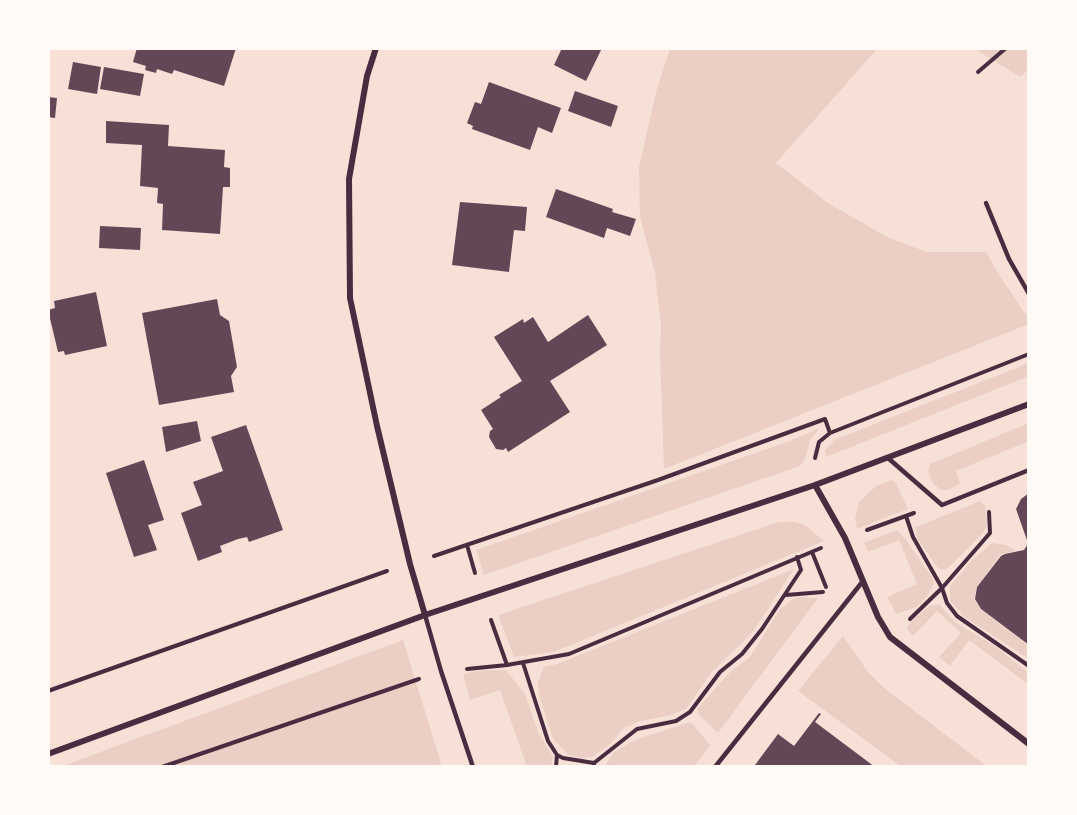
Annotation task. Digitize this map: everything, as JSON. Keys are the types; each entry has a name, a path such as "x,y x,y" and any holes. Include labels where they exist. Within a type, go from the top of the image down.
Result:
{"street":[{"path":"376,48 367,76 349,179 350,298 377,426 410,564 425,615"},
{"path":"48,754 425,615 815,485 1029,404"},
{"path":"815,485 845,538 878,617 890,637 1029,744"}],"lane":[{"path":"986,202 1010,259 1029,294"},
{"path":"888,458 942,506 1029,470"},
{"path":"715,767 863,581"},
{"path":"425,615 473,767"}],"path":[{"path":"978,72 1006,48"},
{"path":"815,485 814,452 819,442 830,433 1029,354"},
{"path":"48,691 658,480 825,419 830,433"},
{"path":"890,637 942,588 990,533 987,487"},
{"path":"162,767 441,671 523,663 569,654 797,557 906,516 942,506"},
{"path":"906,516 913,537 942,588 947,603 957,616 1029,666"},
{"path":"785,595 828,593 812,552"},
{"path":"523,663 548,741 557,755 594,765 637,729 676,721 690,712 720,672 742,654 785,595 801,570 797,557"},
{"path":"556,767 557,755"}],"shaded area":[{"path":"670,48 878,48 776,163 828,203 889,238 927,252 986,252 1029,319 1029,324 664,469 661,325 655,273 640,217 639,167 656,92"},
{"path":"977,48 1029,48 1029,69 1020,77"},
{"path":"1029,363 1029,376 826,457 825,450 834,440"},
{"path":"1029,423 1029,441 956,471 960,484 948,490 942,490 933,484 928,471 930,464"},
{"path":"820,428 810,440 805,459 800,466 484,575 476,550 787,442"},
{"path":"892,480 896,483 908,509 857,529 855,519 859,502 876,486"},
{"path":"980,501 985,506 987,519 983,533 948,568 942,570 937,567 917,538 916,527"},
{"path":"779,522 795,522 805,525 824,541 554,652 514,657 498,615"},
{"path":"897,530 934,583 927,596 917,607 896,614 887,597 917,584 899,540 868,552 864,543"},
{"path":"992,543 1007,545 1015,551 1000,555 976,588 974,599 981,610 1029,646 1029,659 966,618 950,601 950,586 972,560"},
{"path":"794,569 752,633 711,673 687,708 671,715 641,721 624,728 609,745 593,757 581,758 569,755 553,739 539,696 538,682 544,667 557,664"},
{"path":"818,598 718,733 698,714 698,708 730,672 750,657 780,609 793,599"},
{"path":"939,604 956,623 992,644 1029,673 1029,685 969,640 950,666 939,657 961,633 937,611 913,636 907,628 910,622 929,606"},
{"path":"843,636 868,672 884,688 988,767 902,767 798,691"},
{"path":"403,640 441,763 438,767 60,767"},
{"path":"506,670 525,694 538,732 553,757 551,767 527,767 500,690 470,700 463,675 475,671"},
{"path":"691,722 710,745 694,767 604,767 614,752 637,739"}],"building":[{"path":"137,48 236,48 224,86 174,70 172,74 157,69 156,73 145,70 146,66 133,62"},
{"path":"562,48 602,48 586,81 554,65"},
{"path":"73,62 101,67 97,94 68,89"},
{"path":"104,67 144,74 140,96 100,89"},
{"path":"489,82 561,108 552,133 538,127 530,150 472,129 473,126 467,123 475,102 481,104"},
{"path":"575,91 618,106 611,127 568,111"},
{"path":"48,97 57,98 55,118 48,117"},
{"path":"106,121 169,125 168,146 225,150 224,167 230,168 230,187 223,187 220,234 162,230 163,204 157,203 158,188 140,186 142,145 106,143"},
{"path":"556,189 613,209 612,212 636,219 630,236 607,228 604,238 546,217"},
{"path":"460,202 527,207 525,231 514,230 509,272 452,265"},
{"path":"100,226 141,228 140,250 99,248"},
{"path":"96,292 107,346 65,355 64,351 58,352 48,310 55,308 54,301"},
{"path":"217,299 220,315 229,321 237,367 231,376 234,392 159,405 142,313"},
{"path":"588,315 607,345 550,381 570,412 508,452 506,448 496,449 489,437 493,429 481,410 501,397 499,395 522,381 494,337 523,319 524,323 533,317 548,342"},
{"path":"197,421 201,441 166,452 162,427"},
{"path":"246,425 283,530 249,542 247,537 238,539 220,546 222,552 198,561 181,513 202,505 193,482 223,471 211,437"},
{"path":"144,460 164,520 148,525 157,550 134,557 106,473"},
{"path":"1029,493 1029,645 981,609 975,599 977,587 1001,556 1024,550 1026,547 1028,543 1016,509 1021,499"},
{"path":"819,713 821,714 815,722 875,767 757,767 755,765 778,734 794,746"}]}
